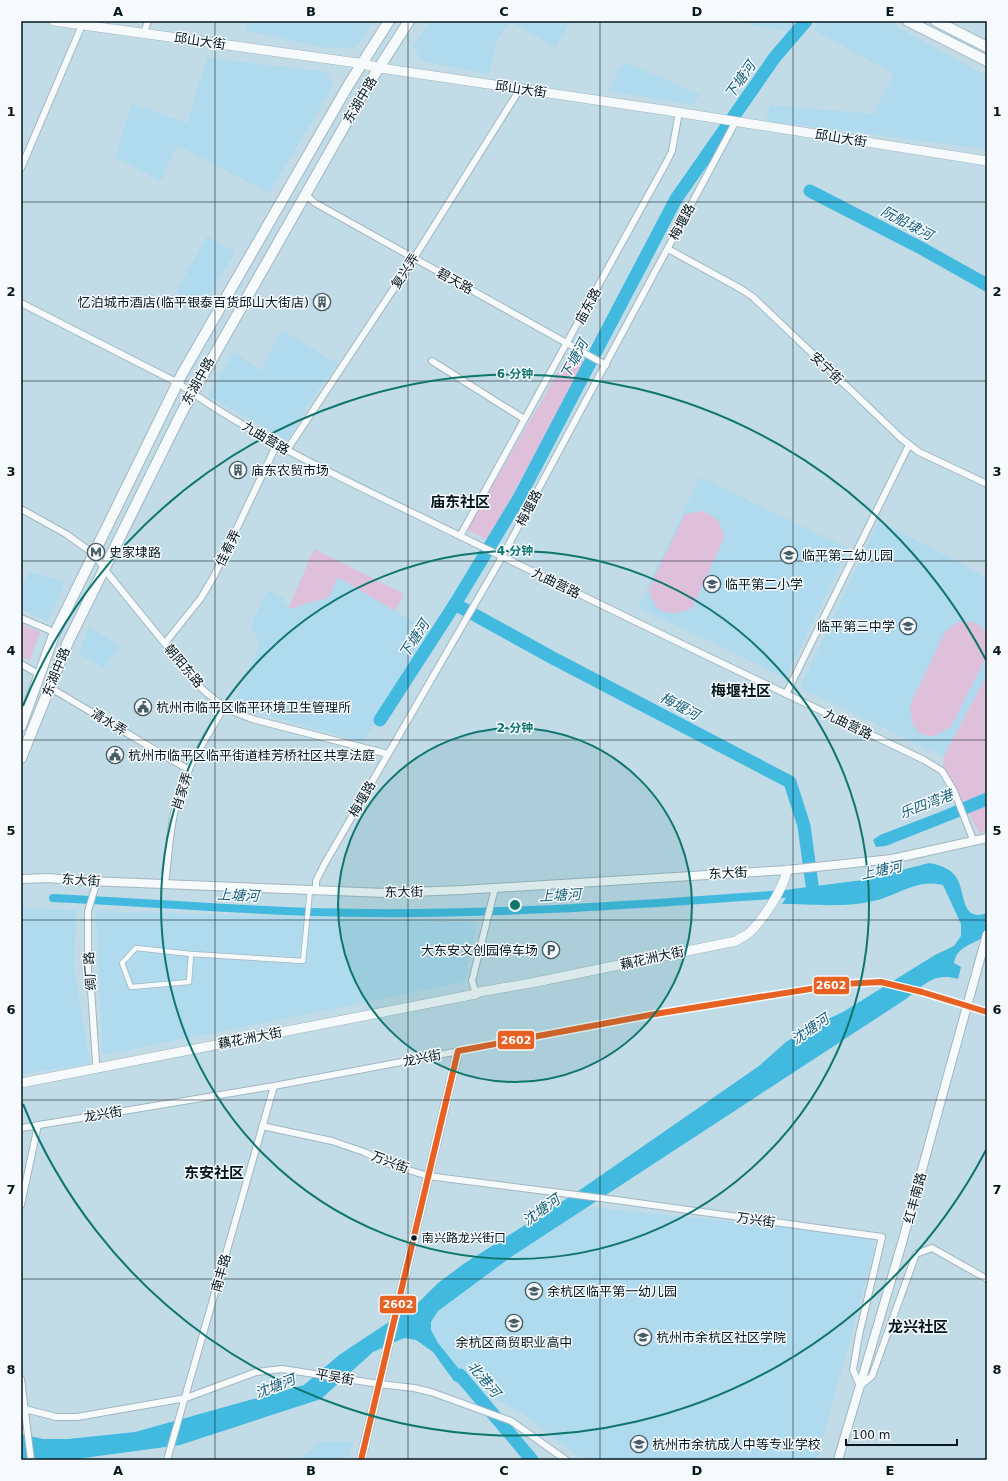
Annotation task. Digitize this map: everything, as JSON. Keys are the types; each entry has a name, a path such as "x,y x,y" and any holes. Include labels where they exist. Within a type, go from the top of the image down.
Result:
{"main road":[{"name":"邱山大街","path":"54,21 356,63 380,68 679,112 987,161"},
{"name":"东湖中路","path":"21,726 54,635 178,383 349,84 356,63 389,21"},
{"name":"东湖中路","path":"21,758 68,642 192,393 366,88 409,21"},
{"path":"908,21 987,61"},
{"path":"936,21 987,47"},
{"name":"藕花洲大街","path":"21,1077 531,983 736,940 748,933 767,909 785,880 788,870"},
{"name":"藕花洲大街","path":"21,1083 477,992"}],"street":[{"path":"144,33 148,21"},
{"path":"21,168 82,25"},
{"name":"复兴弄","path":"287,450 414,258 520,89"},
{"name":"庙东路","path":"461,536 524,420 570,345 666,163 672,151 679,112"},
{"name":"梅堰路","path":"312,892 324,864 484,589 606,365 736,121"},
{"name":"碧天路","path":"305,194 315,203 606,365"},
{"name":"安宁街","path":"668,249 753,297 909,444 920,452 987,484"},
{"name":"九曲营路","path":"21,303 178,383 287,450 502,556 924,760 942,771 954,792 974,842"},
{"path":"432,361 524,420"},
{"name":"佳肴弄","path":"165,643 201,598 214,576 277,444"},
{"path":"786,694 909,444"},
{"name":"朝阳东路","path":"21,509 66,534 94,554 104,569 202,688 224,707 235,714 388,754"},
{"path":"21,618 49,630"},
{"path":"21,664 40,675"},
{"name":"清水弄","path":"50,687 189,770"},
{"name":"肖家弄","path":"165,884 175,814 180,791 189,770 224,707"},
{"name":"东大街","path":"21,879 48,878 312,892 385,893 495,888 788,870 892,859 987,838"},
{"name":"绸厂路","path":"96,1062 92,989 88,966 88,911 98,881"},
{"path":"477,992 472,982 495,888"},
{"path":"191,954 189,982 131,988 122,963 136,948 191,954 303,962 306,928 312,892"},
{"name":"红丰南路","path":"838,1460 987,934"},
{"name":"龙兴街","path":"21,1128 274,1086 661,1013 841,984 881,982 922,992 987,1012"},
{"path":"361,1460 389,1348 458,1051"},
{"name":"南丰路","path":"167,1460 186,1398 274,1086"},
{"path":"21,1205 38,1125"},
{"name":"万兴街","path":"262,1126 332,1141 364,1152 389,1164 428,1176 559,1192 882,1237 859,1335 853,1370 860,1386"},
{"path":"860,1386 872,1376 916,1254 932,1248 987,1279"},
{"name":"平吴街","path":"23,1409 56,1417 78,1417 186,1398 256,1372 282,1369 414,1388 467,1404 523,1427 566,1460"},
{"path":"21,1379 23,1409 31,1460"}],"shaded area":[{"path":"247,21 374,21 355,48 319,47 245,30"},
{"path":"430,21 570,21 556,48 511,22 498,37 489,74 423,61 413,47"},
{"path":"741,21 795,21 789,31 748,25"},
{"path":"821,21 885,21 987,76 987,133 985,137 987,137 987,149 766,121 770,105 873,114 894,74 814,30"},
{"path":"207,58 327,72 333,86 269,193 177,145 161,181 115,157 132,104 187,123"},
{"path":"626,62 700,95 692,105 609,91 618,71"},
{"path":"207,236 235,252 202,308 176,293"},
{"path":"281,330 338,364 311,399 288,440 208,396 234,352 261,371"},
{"path":"569,353 584,362 488,540 467,530"},
{"name":"临平第二小学","path":"700,477 848,548 786,678 638,607"},
{"path":"703,511 718,520 725,536 692,608 668,613 659,609 655,605 648,590 685,514"},
{"name":"临平第三中学","path":"879,521 987,578 987,674 944,756 800,688"},
{"path":"314,549 404,594 395,611 338,577 328,598 304,604 292,609 289,607"},
{"path":"30,572 65,583 48,621 21,609 21,587"},
{"path":"337,577 433,633 363,742 232,706 260,645 251,625 268,590 284,599 285,605 292,609 304,604 328,598"},
{"path":"959,621 977,623 987,633 987,655 951,727 932,737 919,733 912,722 910,705 945,632"},
{"path":"21,624 40,632 29,661 21,657"},
{"path":"89,627 119,645 104,668 79,654"},
{"path":"987,675 987,830 980,834 943,766 944,756"},
{"path":"21,908 76,910 74,967 90,1064 21,1074"},
{"path":"96,911 477,922 465,982 103,1055"},
{"name":"杭州市余杭区社区学院","path":"589,1207 863,1235 872,1240 874,1250 817,1460 583,1460 522,1413 475,1389 438,1343 431,1330 431,1322 438,1311 511,1257"},
{"path":"322,1441 353,1441 348,1460 298,1460"}],"water":[{"path":"987,792 987,806 886,846 876,847 873,840 880,835"},
{"name":"沈塘河","path":"929,863 944,867 954,874 959,883 965,904 972,914 978,915 987,913 987,936 966,946 955,958 954,963 961,967 958,979 942,977 930,981 906,999 511,1257 438,1311 431,1322 431,1330 438,1343 475,1389 454,1381 433,1352 416,1340 404,1338 373,1352 321,1399 180,1445 69,1460 21,1458 21,1434 43,1439 68,1439 135,1432 304,1385 339,1355 419,1302 438,1283 465,1263 574,1194 759,1066 786,1042 806,1029 843,1012 935,955 954,946 961,936 961,924 943,885 934,883 924,884 907,888 882,899 863,903 840,905 782,904 792,889 863,880"}],"waterway":[{"name":"下塘河","path":"380,720 455,604 519,498 676,199 775,57 806,21"},
{"name":"阮船埭河","path":"810,191 921,248 987,285"},
{"name":"梅堰河","path":"455,604 551,657 790,782 804,826 813,892"},
{"name":"上塘河","path":"53,898 311,912 433,913 616,906 798,893"},
{"name":"北港河","path":"460,1375 532,1460"}],"transit line":[{"name":"2602","path":"361,1460 458,1051 661,1013 841,984 881,982 922,992 987,1012"}],"place":[{"name":"忆泊城市酒店(临平银泰百货邱山大街店)","path":"322,302"},
{"name":"庙东农贸市场","path":"238,470"},
{"name":"史家埭路","path":"96,552"},
{"name":"临平第二幼儿园","path":"789,555"},
{"name":"临平第二小学","path":"712,584"},
{"name":"临平第三中学","path":"908,626"},
{"name":"杭州市临平区临平环境卫生管理所","path":"143,707"},
{"name":"杭州市临平区临平街道桂芳桥社区共享法庭","path":"115,755"},
{"name":"大东安文创园停车场","path":"551,950"},
{"name":"南兴路龙兴街口","path":"414,1238"},
{"name":"余杭区临平第一幼儿园","path":"534,1291"},
{"name":"余杭区商贸职业高中","path":"514,1323"},
{"name":"杭州市余杭区社区学院","path":"643,1337"},
{"name":"杭州市余杭成人中等专业学校","path":"639,1444"}],"district":[{"name":"庙东社区","path":"460,502"},
{"name":"梅堰社区","path":"741,691"},
{"name":"东安社区","path":"214,1173"},
{"name":"龙兴社区","path":"918,1327"}],"water label":[{"name":"乐四湾港","path":"926,804"}]}
